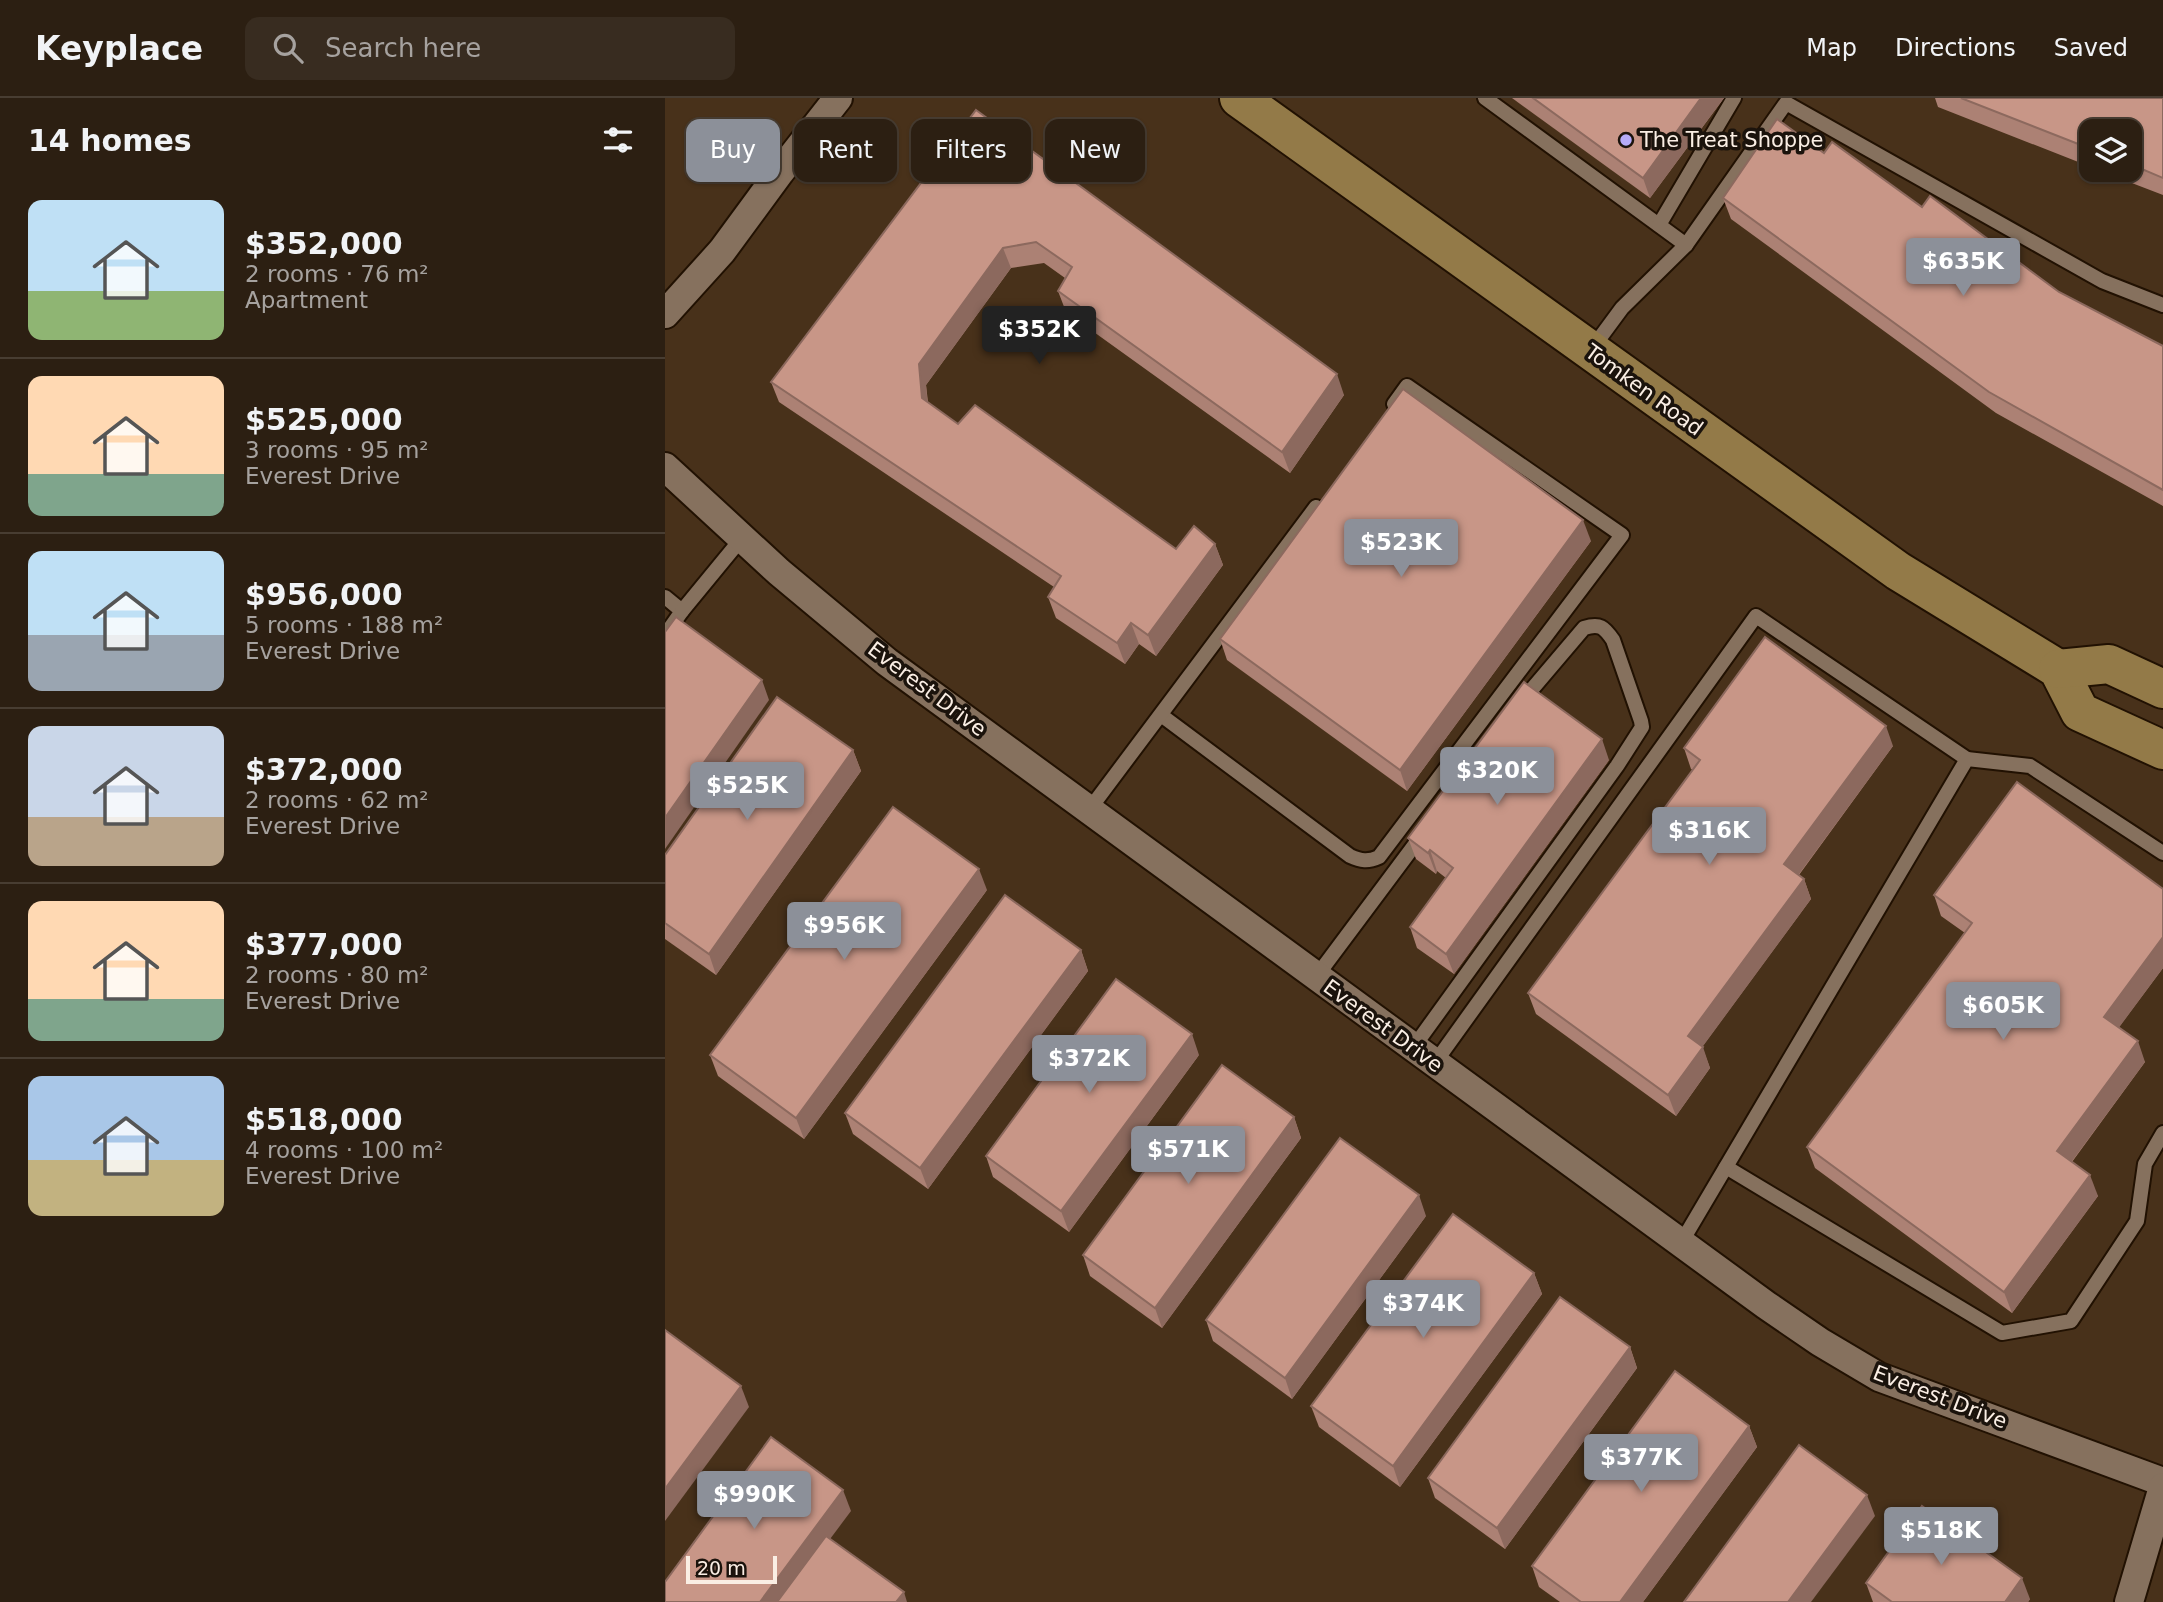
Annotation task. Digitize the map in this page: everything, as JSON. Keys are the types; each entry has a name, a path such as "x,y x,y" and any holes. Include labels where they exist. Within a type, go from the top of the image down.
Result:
{"main road":[{"name":"Tomken Road","path":"1239,98 1898,571 2058,669"},
{"path":"2163,689 2109,664 2058,669 2080,712 2163,750"}],"street":[{"path":"665,314 722,251 838,98"},
{"name":"Everest Drive","path":"665,467 779,572 887,662 1798,1328 1879,1377 2163,1482"},
{"path":"2129,1602 2163,1487"}],"lane":[{"path":"1485,98 1686,245"},
{"path":"1659,225 1734,98"},
{"path":"1590,352 1622,308 1686,245 1786,103 2102,281 2163,305"},
{"path":"1161,715 1350,856 1361,861 1372,861 1379,858 1622,535 1407,386 1383,419"},
{"path":"1090,810 1325,496"},
{"path":"665,635 742,538"},
{"path":"665,597 682,611"},
{"path":"1424,1056 1756,616 1968,759 2030,766 2163,853"},
{"path":"1424,1056 1642,727 1613,640 1606,629 1595,625 1584,628 1517,709"},
{"path":"1681,1243 1968,759"},
{"path":"1316,977 1433,820"},
{"path":"1726,1167 2002,1333 2071,1321 2137,1221 2145,1164 2163,1133"}],"shaded area":[{"path":"665,98 2163,98 2163,1602 665,1602"}],"building":[{"path":"1533,98 1701,98 1643,178"},
{"path":"1961,98 2163,98 2163,178 2142,169 2142,119 2079,119 2079,144"},
{"path":"976,110 988,119 969,119"},
{"path":"1777,119 1824,153 1832,142 1922,207 1930,196 2059,292 2163,346 2163,490 1989,392 1723,198"},
{"path":"1031,150 1045,160 1045,182 1074,182 1337,374 1282,452 1058,291 1072,267 1036,242 1003,248 919,364 922,398 958,424 975,405 1176,549 1194,526 1215,544 1148,635 1131,623 1117,643 1048,597 1061,576 771,382 922,182 1031,182"},
{"path":"1403,389 1583,520 1400,770 1220,639"},
{"path":"676,617 762,680 665,818 665,632"},
{"path":"1765,637 1886,726 1784,864 1804,879 1688,1036 1703,1047 1668,1095 1528,993 1700,760 1684,748"},
{"path":"1524,682 1602,739 1446,954 1410,927 1453,868 1430,850 1428,853 1408,838"},
{"path":"777,697 853,750 709,954 665,923 665,855"},
{"path":"2017,782 2163,889 2163,937 2104,1017 2138,1041 2057,1151 2090,1175 2004,1292 1807,1147 1972,923 1934,895"},
{"path":"893,807 979,869 796,1118 710,1055"},
{"path":"1005,895 1081,950 920,1168 845,1113"},
{"path":"1116,979 1192,1034 1061,1211 986,1156"},
{"path":"1222,1065 1294,1117 1155,1308 1083,1255"},
{"path":"1340,1138 1419,1195 1285,1378 1206,1320"},
{"path":"1453,1214 1534,1273 1393,1466 1311,1406"},
{"path":"1560,1297 1630,1347 1497,1528 1428,1478"},
{"path":"665,1330 741,1386 665,1489"},
{"path":"1675,1371 1749,1426 1620,1602 1581,1602 1532,1566"},
{"path":"771,1437 843,1490 760,1602 665,1602 665,1582"},
{"path":"1799,1445 1867,1495 1788,1602 1684,1602"},
{"path":"1922,1506 2022,1578 2005,1602 1892,1602 1866,1583"},
{"path":"826,1536 904,1592 896,1602 777,1602"}],"place":[{"name":"The Treat Shoppe","path":"1626,140"}]}
